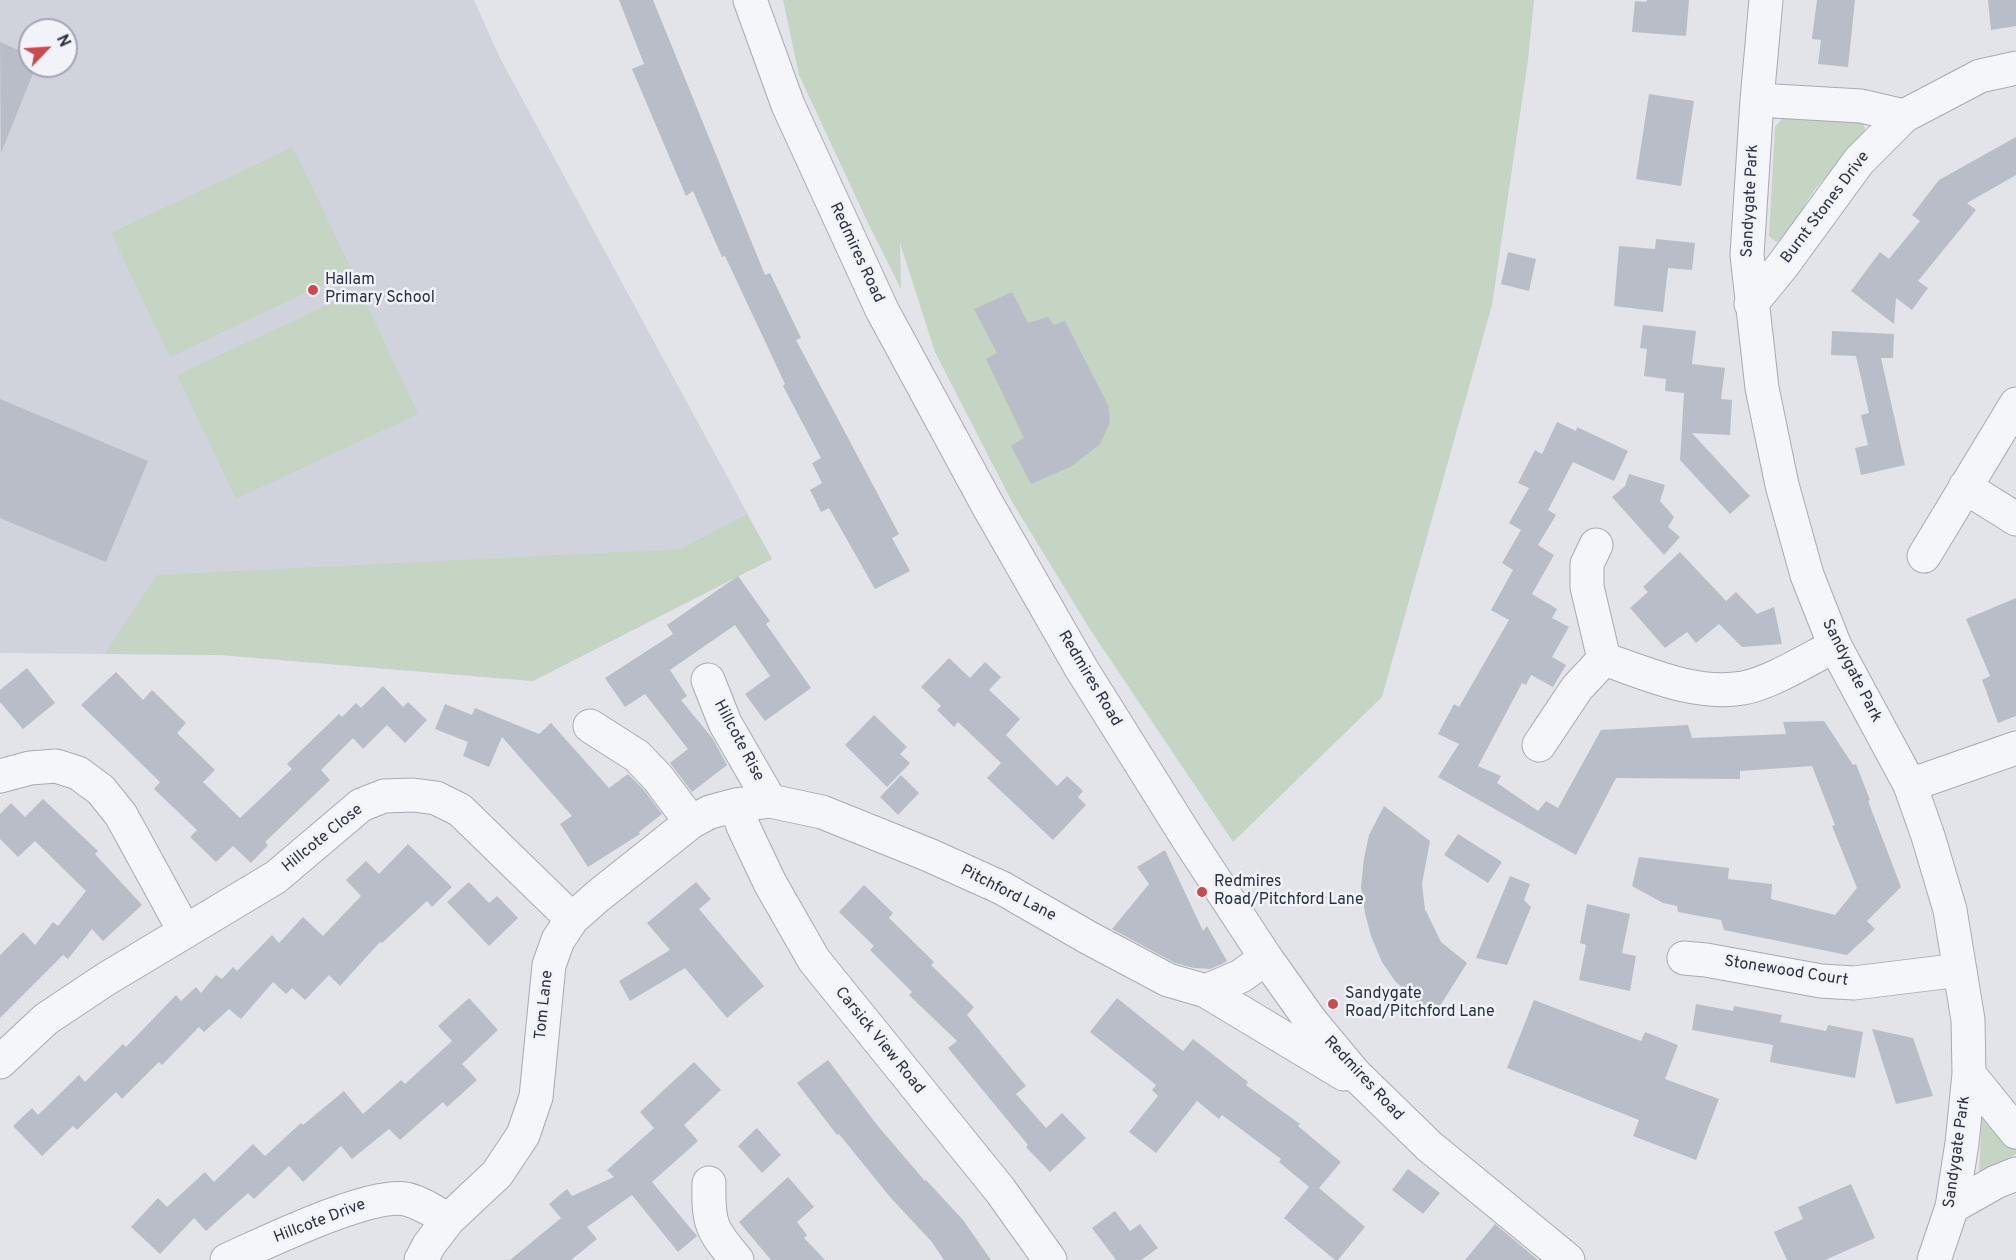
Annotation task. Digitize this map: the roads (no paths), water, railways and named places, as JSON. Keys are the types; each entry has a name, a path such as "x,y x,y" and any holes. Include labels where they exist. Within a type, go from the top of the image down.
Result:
{"street":[{"name":"Redmires Road","path":"750,0 788,105 882,310 987,504 1081,668 1266,958 1310,1020 1354,1073 1429,1146 1568,1260"},
{"name":"Sandygate Park","path":"1766,0 1756,100 1747,255 1762,388 1782,485 1807,575 1835,646 1910,786 1928,836 1950,910 1968,1020 1969,1074 1962,1143 1952,1207 1934,1260"},
{"name":"Burnt Stones Drive","path":"1751,304 1783,265 1858,161 1904,116 1980,76 2016,68"},
{"path":"1756,100 1861,106 1904,116"},
{"path":"1924,556 2016,404"},
{"path":"1965,487 2016,519"},
{"path":"1596,545 1587,564 1587,587 1604,659"},
{"path":"1604,659 1673,683 1707,690 1743,688 1775,676 1835,646"},
{"path":"1539,745 1577,688 1604,659"},
{"name":"Hillcote Rise","path":"708,680 725,723 770,801"},
{"path":"590,726 638,756 658,778 690,822"},
{"path":"1910,786 2016,748"},
{"path":"0,776 30,768 56,766 78,773 101,790 121,815 185,932"},
{"name":"Hillcote Close","path":"0,1062 46,1019 106,979 276,877 361,805 384,796 436,798 460,810 572,919"},
{"name":"Pitchford Lane","path":"736,805 770,801 822,812 929,855 1002,888 1168,980 1206,991 1371,1090"},
{"name":"Tom Lane","path":"421,1260 448,1220 497,1174 523,1135 536,1097 549,965 558,940 572,919 690,822 711,812 736,805"},
{"name":"Carsick View Road","path":"736,805 743,826 770,883 814,960 1000,1190 1050,1260"},
{"path":"1206,991 1241,976 1266,958"},
{"name":"Stonewood Court","path":"1684,958 1821,981 1854,983 1960,970"},
{"path":"1969,1074 2016,1132"},
{"path":"1952,1207 1996,1182 2016,1174"},
{"path":"709,1183 708,1211 717,1237 737,1260"},
{"name":"Hillcote Drive","path":"228,1260 302,1227 361,1205 382,1200 405,1199 426,1207 448,1220"}],"place":[{"name":"Hallam Primary School","path":"313,290"},
{"name":"Redmires Road/Pitchford Lane","path":"1202,892"},
{"name":"Sandygate Road/Pitchford Lane","path":"1333,1004"}]}
